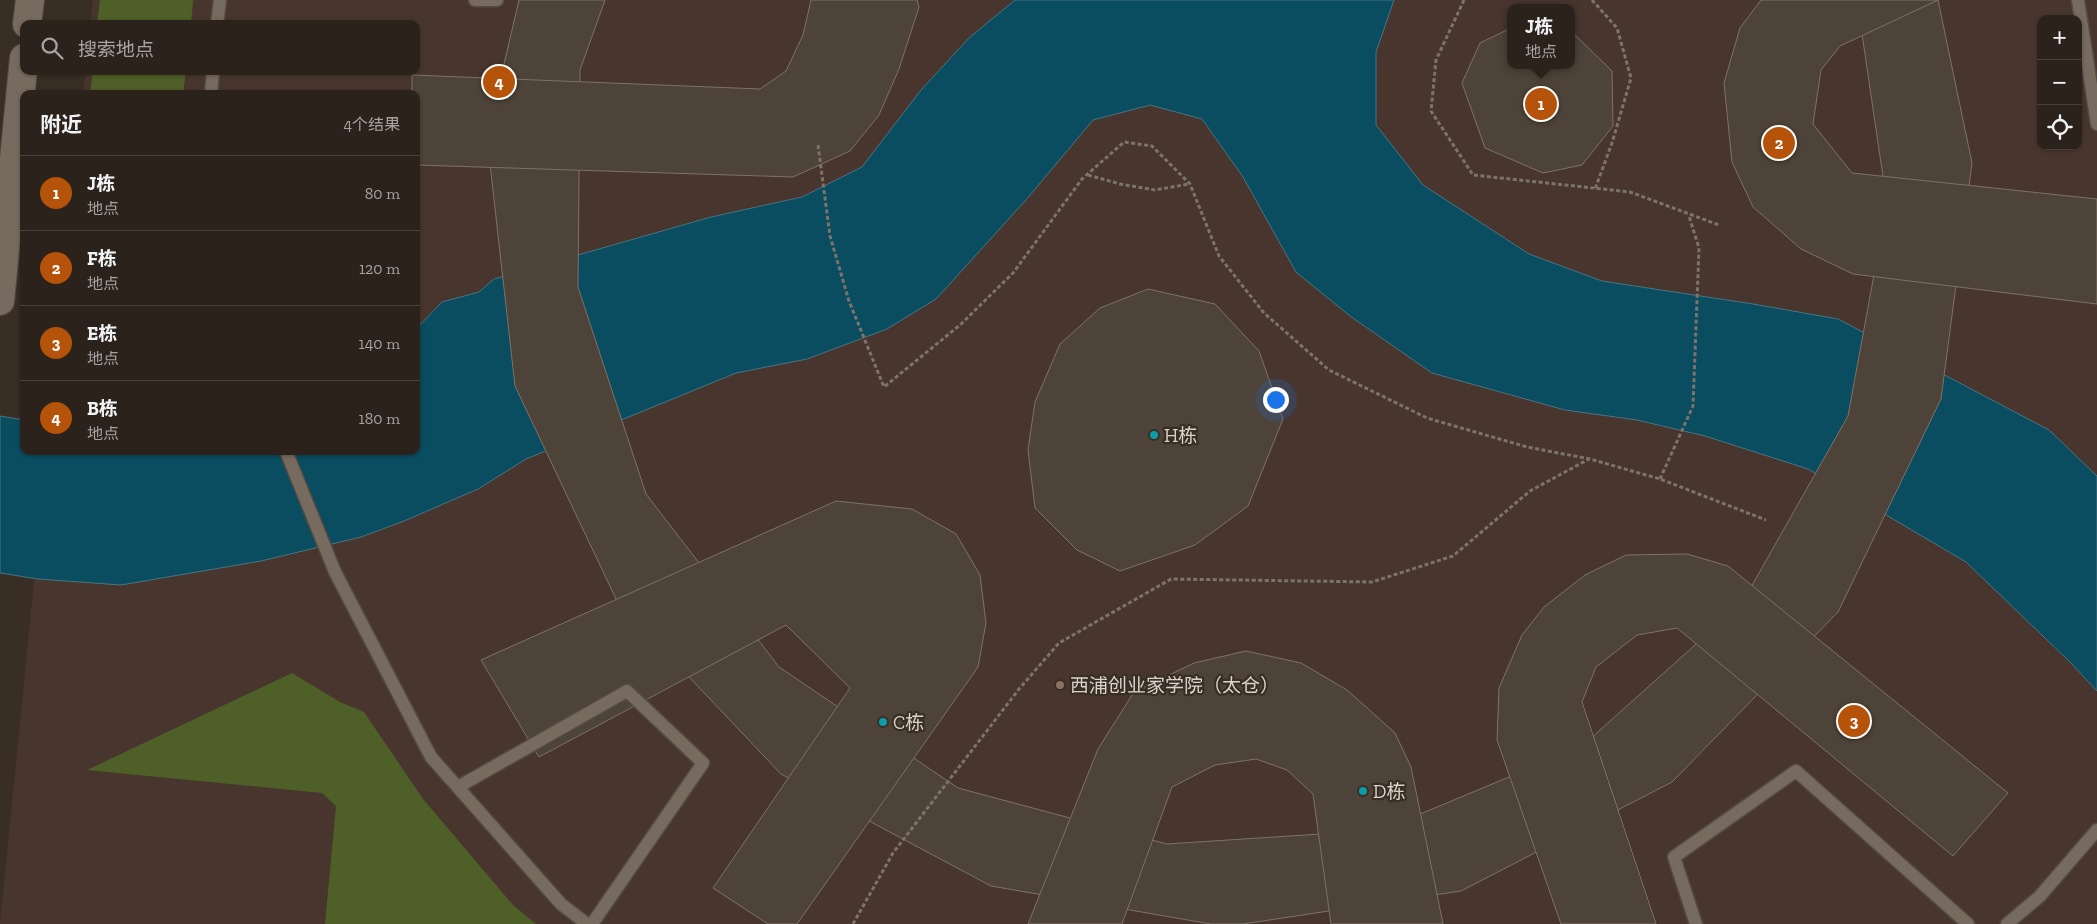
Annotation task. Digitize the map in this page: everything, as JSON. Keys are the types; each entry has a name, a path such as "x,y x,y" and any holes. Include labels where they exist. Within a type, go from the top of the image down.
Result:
{"street":[{"path":"28,20 30,0"},
{"path":"22,90 23,75"},
{"path":"0,301 17,195 20,136"}],"lane":[{"path":"218,20 220,0"},
{"path":"474,0 497,0"},
{"path":"2078,0 2097,124"},
{"path":"211,90 212,75"},
{"path":"288,455 335,572 431,757 561,904 587,924"},
{"path":"458,787 627,691 703,763 592,924"},
{"path":"1696,924 1674,857 1796,771 1968,924"},
{"path":"2007,924 2040,896 2097,830"}],"path":[{"path":"1464,0 1436,60 1431,111 1473,175 1630,192 1720,225"},
{"path":"1592,0 1617,28 1631,78 1612,142 1595,189"},
{"path":"818,145 830,236 849,302 884,387 960,325 1013,273 1087,174 1124,142 1152,146 1190,184 1219,256 1264,313 1329,370 1427,418 1527,447 1590,458 1660,479 1766,520"},
{"path":"1087,174 1120,184 1155,190 1190,184"},
{"path":"1660,479 1693,406 1700,248 1689,215"},
{"path":"852,924 893,853 1019,689 1059,643 1171,579 1372,582 1452,556 1530,491 1590,458"}],"shaded area":[{"name":"西浦创业家学院（太仓）","path":"93,0 2097,0 2097,924 0,924 47,455 420,455 420,90 84,90 85,75 420,75 420,20 90,20"}],"green space":[{"path":"100,0 193,0 191,20 98,20"},
{"path":"92,75 185,75 184,90 91,90"},
{"path":"292,673 340,702 364,712 423,799 513,905 536,924 325,924 336,806 322,793 87,770"}],"water":[{"path":"1015,0 1394,0 1376,52 1376,125 1423,185 1529,254 1602,281 1838,319 2049,430 2097,476 2097,691 2070,662 1966,562 1808,469 1705,436 1637,420 1565,410 1432,373 1350,316 1296,272 1243,177 1202,119 1150,105 1093,120 1025,201 936,299 887,329 807,359 736,373 526,459 478,489 404,521 361,537 261,561 121,585 38,579 0,573 0,416 20,419 20,455 420,455 420,325 442,302 479,292 494,279 711,217 802,197 862,167 921,90 969,38"}],"building":[{"path":"519,0 605,0 580,70 578,287 646,494 779,667 958,788 1167,844 1382,830 1581,747 1742,603 1848,416 1887,204 1857,0 1938,0 1972,163 1941,399 1838,612 1672,782 1461,891 1243,924 1211,924 991,886 781,774 617,601 515,386 487,137"},
{"path":"811,0 917,0 919,7 899,69 879,115 850,151 793,177 420,165 420,90 412,90 412,75 760,89 786,71 803,35"},
{"path":"1761,0 1938,0 1840,46 1821,70 1813,124 1852,173 2097,199 2097,304 1853,274 1801,249 1753,207 1732,162 1724,83 1740,28"},
{"path":"1507,30 1507,69 1575,69 1575,35 1612,71 1613,126 1582,165 1543,173 1485,148 1462,83 1480,43"},
{"name":"H栋","path":"1148,289 1215,304 1259,351 1283,419 1248,506 1195,545 1120,571 1077,550 1035,508 1028,450 1035,402 1060,344 1100,308"},
{"name":"C栋","path":"836,501 912,509 956,534 980,575 986,623 978,667 797,924 768,924 713,888 850,688 786,625 539,757 481,660"},
{"path":"1687,554 1728,566 2008,793 1953,856 1677,628 1637,635 1596,667 1582,702 1656,924 1561,924 1497,740 1499,688 1522,635 1544,607 1585,575 1626,555"},
{"name":"D栋","path":"1246,651 1301,663 1347,690 1395,733 1411,767 1443,924 1331,924 1313,794 1287,770 1256,759 1215,765 1172,787 1122,924 1028,924 1098,749 1134,692 1194,663"}],"place":[{"name":"B栋","path":"499,82"},
{"name":"J栋","path":"1541,104"},
{"name":"F栋","path":"1779,143"},
{"name":"H栋","path":"1154,435"},
{"name":"西浦创业家学院（太仓）","path":"1060,685"},
{"name":"E栋","path":"1854,721"},
{"name":"C栋","path":"883,722"},
{"name":"D栋","path":"1363,791"}]}
